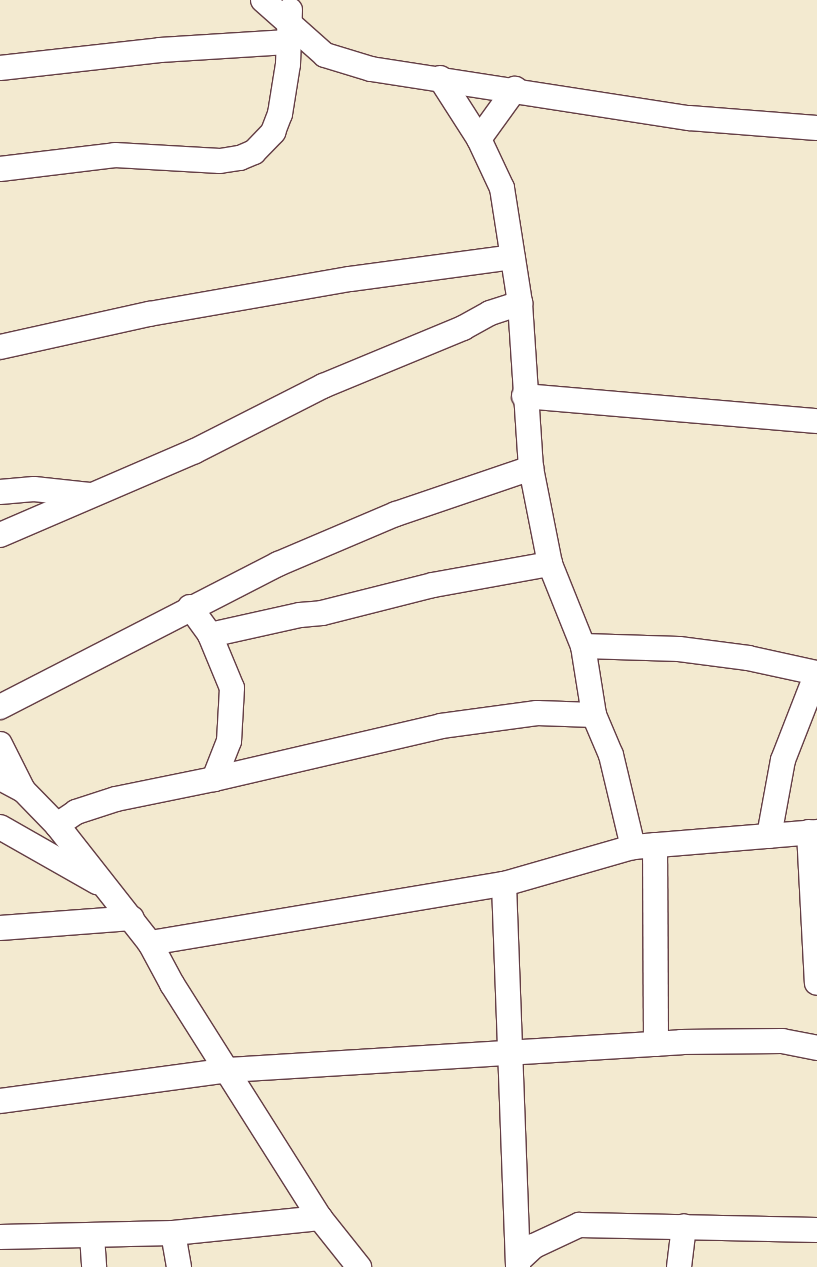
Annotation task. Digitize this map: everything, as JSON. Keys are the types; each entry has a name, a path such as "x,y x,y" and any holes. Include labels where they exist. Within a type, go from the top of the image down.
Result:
{"street":[{"path":"263,0 289,32 325,55 371,69 440,78 689,118 817,128"},
{"path":"0,170 115,155 186,162 240,158 254,152 274,132 280,114 289,32"},
{"path":"0,68 160,50 289,32 325,55"},
{"path":"440,78 479,139 502,188 520,303 524,396 531,468 550,564 582,646 594,715 611,755 644,846 656,1044"},
{"path":"479,139 515,90"},
{"path":"0,347 148,314 350,279 513,257"},
{"path":"0,535 195,451 323,386 462,328 490,313 520,303"},
{"path":"524,396 817,421"},
{"path":"0,707 190,607 278,564 396,514 531,468"},
{"path":"0,492 34,489 90,495"},
{"path":"210,635 300,615 322,614 433,584 550,564"},
{"path":"190,607 210,635 232,688 228,741 214,779"},
{"path":"582,646 679,649 748,658 817,673 783,760 769,836"},
{"path":"57,825 76,812 116,799 214,779 489,717 537,713 594,715"},
{"path":"0,744 23,790 57,825 111,890 150,943 172,984 320,1218 359,1267"},
{"path":"0,778 23,790"},
{"path":"0,827 111,890"},
{"path":"150,943 504,884 644,846 813,832 817,983"},
{"path":"504,884 518,1263"},
{"path":"0,928 132,918"},
{"path":"0,1101 228,1070 656,1044 782,1041 817,1048"},
{"path":"0,1237 173,1233 320,1218"},
{"path":"518,1263 534,1246 579,1225 817,1230"},
{"path":"680,1267 684,1226"},
{"path":"173,1233 179,1267"},
{"path":"92,1236 94,1267"}]}
